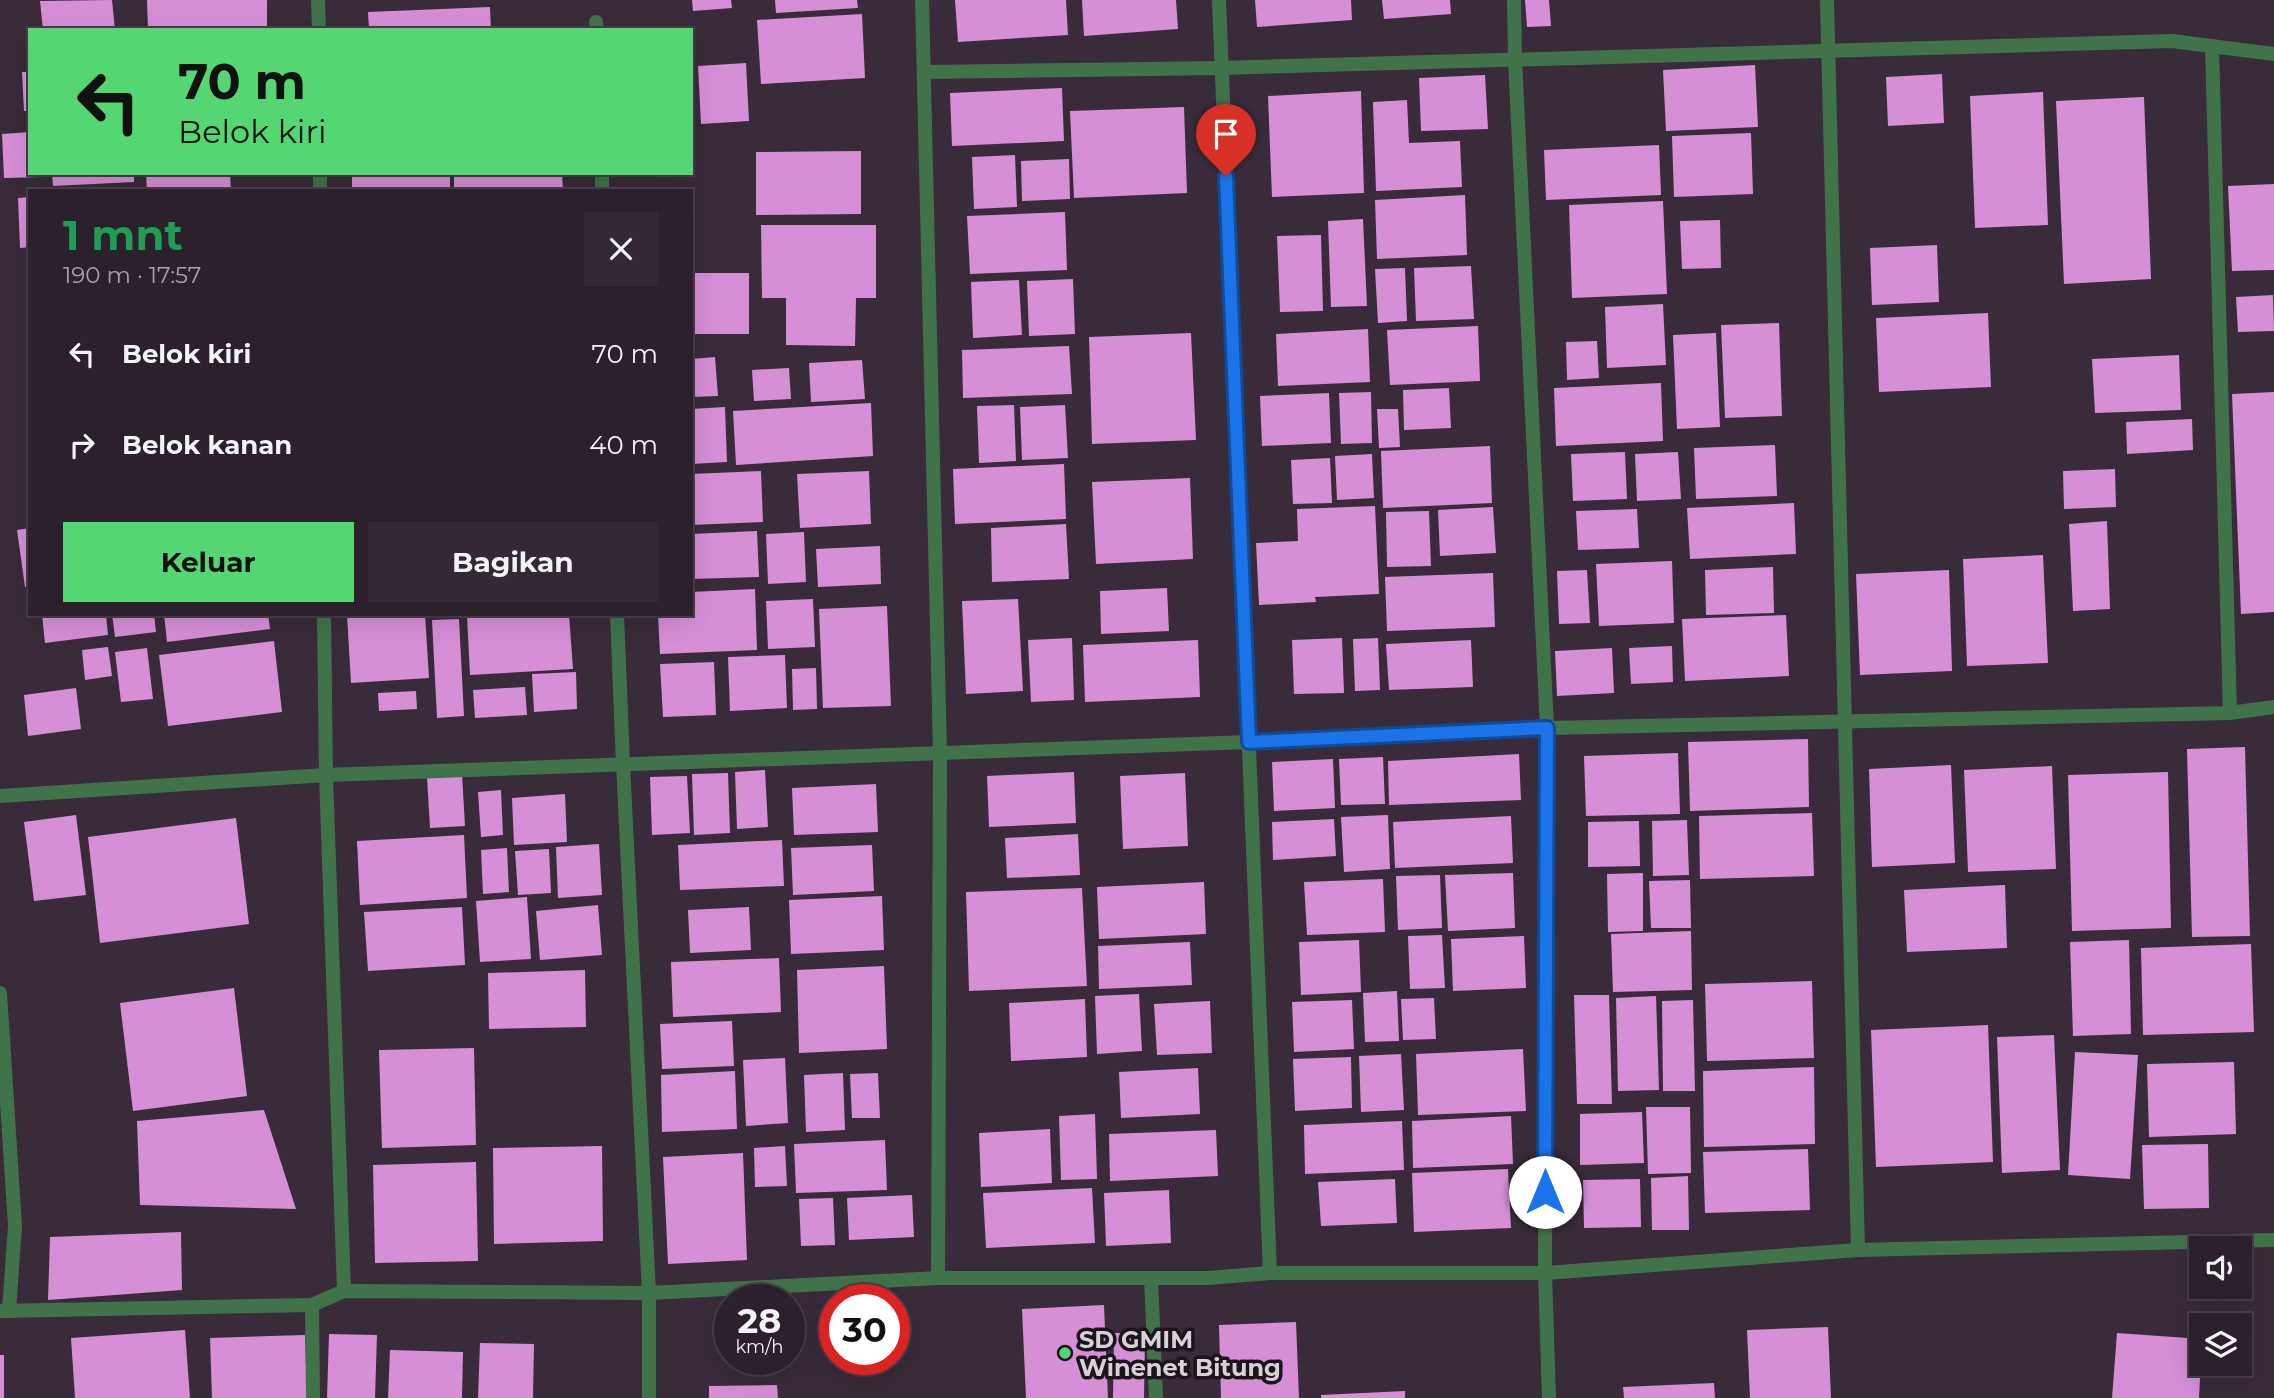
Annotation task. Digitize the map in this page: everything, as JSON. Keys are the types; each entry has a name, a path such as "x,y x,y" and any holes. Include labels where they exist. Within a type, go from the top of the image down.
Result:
{"street":[{"path":"318,0 319,28"},
{"path":"922,0 940,752 938,1278"},
{"path":"1219,0 1270,1273"},
{"path":"1514,0 1547,728 1545,1273 1549,1398"},
{"path":"1827,0 1858,1250"},
{"path":"924,72 1221,68 2172,41 2274,54"},
{"path":"2211,46 2230,713"},
{"path":"324,616 326,775 344,1291"},
{"path":"617,616 649,1293 649,1398"},
{"path":"0,796 326,775 1249,742 1547,728 2230,713 2274,707"},
{"path":"0,993 15,1226 4,1311 312,1306 344,1291 649,1293 938,1278 1208,1278 1270,1273 1545,1273 1858,1250 2274,1240"},
{"path":"1151,1278 1156,1398"},
{"path":"312,1306 313,1398"}],"building":[{"path":"112,0 115,28 43,28 40,1"},
{"path":"147,0 267,0 267,28 148,28"},
{"path":"692,0 731,0 732,8 693,11"},
{"path":"775,0 857,0 858,8 776,13"},
{"path":"955,0 1066,0 1068,35 958,42"},
{"path":"1082,0 1176,0 1178,29 1084,36"},
{"path":"1255,0 1351,0 1352,20 1257,27"},
{"path":"1382,0 1450,0 1451,14 1384,19"},
{"path":"1525,0 1549,0 1551,26 1527,27"},
{"path":"490,7 491,28 369,28 368,12"},
{"path":"862,14 865,78 761,84 757,20"},
{"path":"746,63 749,121 701,124 698,66"},
{"path":"1755,65 1758,127 1666,131 1663,70"},
{"path":"22,72 28,72 28,111 24,111"},
{"path":"1942,74 1944,123 1888,126 1886,77"},
{"path":"1485,75 1488,129 1421,131 1419,78"},
{"path":"1062,88 1064,141 952,146 950,93"},
{"path":"1361,91 1364,193 1272,197 1268,96"},
{"path":"2043,92 2048,225 1975,228 1970,96"},
{"path":"2144,97 2151,279 2064,284 2056,101"},
{"path":"1407,100 1409,143 1460,141 1462,187 1376,191 1373,102"},
{"path":"1184,107 1187,193 1074,198 1070,111"},
{"path":"28,132 28,175 42,177 4,178 2,134"},
{"path":"1751,133 1753,194 1674,197 1672,136"},
{"path":"1659,145 1661,195 1546,200 1544,150"},
{"path":"861,151 861,214 756,215 756,152"},
{"path":"1015,155 1017,207 974,209 972,157"},
{"path":"1069,159 1070,199 1022,201 1021,161"},
{"path":"52,175 134,175 134,182 53,186"},
{"path":"146,175 230,175 231,189 147,189"},
{"path":"352,175 450,175 450,189 352,189"},
{"path":"454,175 562,175 563,189 454,189"},
{"path":"2274,184 2274,270 2232,271 2228,186"},
{"path":"1465,195 1467,255 1377,259 1375,200"},
{"path":"28,197 28,247 20,248 18,198"},
{"path":"1663,201 1667,294 1572,298 1569,205"},
{"path":"1065,212 1067,270 970,274 967,216"},
{"path":"1363,219 1367,306 1331,307 1328,221"},
{"path":"1720,220 1721,268 1682,269 1680,221"},
{"path":"761,225 876,225 876,298 856,298 855,346 786,345 786,298 762,298"},
{"path":"1321,235 1323,311 1280,312 1277,236"},
{"path":"1937,245 1939,302 1872,305 1870,248"},
{"path":"1471,266 1474,319 1416,321 1414,268"},
{"path":"26,268 28,268 28,315"},
{"path":"1405,268 1407,321 1378,323 1375,269"},
{"path":"693,273 749,273 749,334 693,334"},
{"path":"1073,279 1075,334 1029,336 1027,281"},
{"path":"1019,280 1022,335 973,338 971,282"},
{"path":"2273,295 2274,331 2238,332 2236,297"},
{"path":"1663,304 1666,365 1607,368 1605,307"},
{"path":"1988,313 1991,387 1879,392 1876,318"},
{"path":"1779,323 1782,416 1725,418 1721,325"},
{"path":"1478,326 1480,381 1390,385 1387,330"},
{"path":"1368,329 1370,382 1278,386 1276,334"},
{"path":"1191,333 1196,440 1092,444 1089,337"},
{"path":"1716,333 1720,427 1677,429 1673,335"},
{"path":"1597,341 1599,378 1567,380 1566,342"},
{"path":"1069,346 1072,394 963,398 962,350"},
{"path":"2179,355 2181,410 2095,413 2092,359"},
{"path":"715,357 718,396 693,397 693,359"},
{"path":"862,360 865,399 811,402 809,363"},
{"path":"789,368 791,399 754,401 752,370"},
{"path":"1661,383 1663,441 1556,446 1554,388"},
{"path":"1449,388 1451,428 1404,430 1403,390"},
{"path":"1371,392 1372,443 1341,444 1339,393"},
{"path":"2274,392 2274,612 2241,614 2232,394"},
{"path":"1329,393 1331,443 1262,446 1260,396"},
{"path":"871,403 873,456 736,465 733,411"},
{"path":"1014,405 1016,461 979,463 977,406"},
{"path":"1065,405 1068,458 1022,460 1020,407"},
{"path":"725,407 727,462 693,464 693,409"},
{"path":"1377,409 1398,409 1400,447 1379,448"},
{"path":"2192,419 2193,450 2127,454 2126,422"},
{"path":"1775,445 1777,496 1696,499 1694,448"},
{"path":"1490,446 1492,503 1383,508 1381,451"},
{"path":"1625,452 1627,499 1573,501 1571,454"},
{"path":"1678,452 1681,499 1637,501 1635,454"},
{"path":"1372,454 1374,498 1337,500 1335,456"},
{"path":"1330,458 1332,503 1293,504 1291,460"},
{"path":"1064,464 1066,519 955,524 953,469"},
{"path":"2115,469 2116,507 2064,509 2063,471"},
{"path":"761,471 763,522 693,525 693,474"},
{"path":"869,471 871,524 800,528 797,474"},
{"path":"1190,478 1193,559 1096,564 1092,482"},
{"path":"1794,503 1796,554 1690,559 1687,508"},
{"path":"1375,506 1379,594 1315,597 1316,602 1259,605 1256,543 1298,541 1297,509"},
{"path":"1493,507 1496,553 1440,556 1438,510"},
{"path":"1637,509 1639,548 1578,550 1576,511"},
{"path":"1429,511 1431,566 1387,567 1386,512"},
{"path":"2107,521 2110,609 2073,611 2069,524"},
{"path":"1066,524 1069,579 992,582 991,528"},
{"path":"28,528 28,587 25,587 17,530"},
{"path":"757,531 759,577 693,579 693,534"},
{"path":"804,532 806,582 768,584 766,534"},
{"path":"880,546 881,584 818,587 816,549"},
{"path":"2043,555 2048,663 1967,666 1963,559"},
{"path":"1672,561 1674,623 1599,626 1596,564"},
{"path":"1773,567 1774,613 1706,615 1705,570"},
{"path":"1587,570 1590,623 1559,624 1557,571"},
{"path":"1949,570 1952,671 1860,675 1856,574"},
{"path":"1493,573 1495,627 1387,631 1385,577"},
{"path":"1167,588 1169,631 1101,634 1100,591"},
{"path":"755,589 757,650 660,654 658,616 693,616 693,592"},
{"path":"813,599 815,647 768,649 766,601"},
{"path":"1018,599 1023,691 966,694 962,601"},
{"path":"887,606 891,706 823,708 819,609"},
{"path":"1786,615 1789,676 1685,681 1682,619"},
{"path":"42,616 106,616 108,635 45,643"},
{"path":"112,616 154,616 156,632 115,637"},
{"path":"164,616 268,616 270,629 167,642"},
{"path":"347,616 425,616 429,678 351,683"},
{"path":"467,616 569,616 573,669 470,675"},
{"path":"459,619 464,716 437,718 432,620"},
{"path":"1072,638 1074,700 1031,702 1028,640"},
{"path":"1342,638 1344,693 1294,694 1292,640"},
{"path":"1378,638 1380,690 1355,691 1353,639"},
{"path":"1198,640 1200,697 1085,702 1083,645"},
{"path":"1471,640 1473,687 1389,690 1386,644"},
{"path":"274,641 282,712 168,726 159,655"},
{"path":"1672,646 1673,682 1631,684 1629,648"},
{"path":"108,647 112,676 85,680 82,650"},
{"path":"147,648 153,699 121,702 115,652"},
{"path":"1612,648 1614,693 1557,696 1555,651"},
{"path":"785,655 787,708 730,711 728,657"},
{"path":"714,662 716,715 663,717 660,664"},
{"path":"816,668 817,709 793,710 792,669"},
{"path":"576,672 577,709 534,712 532,674"},
{"path":"525,687 527,715 475,718 473,690"},
{"path":"76,688 81,729 28,736 24,695"},
{"path":"416,691 417,709 379,711 378,693"},
{"path":"1808,739 1809,807 1690,811 1688,742"},
{"path":"2245,747 2250,936 2192,937 2187,749"},
{"path":"1678,753 1680,814 1586,816 1584,756"},
{"path":"1519,754 1521,800 1389,805 1388,761"},
{"path":"1383,757 1385,804 1341,805 1339,759"},
{"path":"1333,759 1335,808 1274,811 1272,762"},
{"path":"1951,765 1955,863 1872,867 1869,769"},
{"path":"2052,766 2056,869 1968,872 1964,770"},
{"path":"765,770 768,827 737,829 735,772"},
{"path":"1074,772 1076,823 989,827 987,776"},
{"path":"2168,772 2171,928 2072,931 2068,775"},
{"path":"728,773 730,833 694,835 692,774"},
{"path":"1185,773 1188,846 1123,849 1120,776"},
{"path":"462,774 465,826 430,828 427,777"},
{"path":"687,776 690,833 652,835 650,777"},
{"path":"876,784 878,832 794,835 792,788"},
{"path":"501,790 503,835 481,837 478,792"},
{"path":"565,794 567,842 514,845 512,798"},
{"path":"1812,813 1814,876 1700,879 1699,816"},
{"path":"76,815 86,895 34,901 24,822"},
{"path":"1388,815 1390,869 1344,872 1341,817"},
{"path":"1511,816 1513,863 1395,868 1393,822"},
{"path":"236,818 249,924 100,943 88,837"},
{"path":"1334,819 1336,856 1273,860 1272,822"},
{"path":"1687,820 1689,875 1653,876 1652,821"},
{"path":"1639,821 1640,866 1588,867 1588,822"},
{"path":"1078,834 1080,875 1007,878 1005,838"},
{"path":"464,835 467,898 360,905 357,841"},
{"path":"782,840 784,886 680,890 678,845"},
{"path":"599,844 602,895 558,898 556,847"},
{"path":"872,845 874,891 793,895 791,848"},
{"path":"507,848 509,892 483,894 481,850"},
{"path":"549,849 551,893 518,895 515,851"},
{"path":"1513,873 1515,928 1448,931 1445,875"},
{"path":"1643,873 1643,931 1608,932 1607,874"},
{"path":"1440,875 1442,928 1398,930 1396,876"},
{"path":"1383,879 1385,932 1307,935 1304,882"},
{"path":"1690,880 1691,928 1651,928 1649,881"},
{"path":"1204,882 1206,934 1099,939 1097,887"},
{"path":"2005,885 2007,948 1907,952 1904,890"},
{"path":"1082,888 1087,986 969,991 966,892"},
{"path":"882,896 884,950 791,954 789,900"},
{"path":"527,897 531,959 480,962 476,901"},
{"path":"598,905 602,955 540,960 536,911"},
{"path":"462,907 465,965 368,971 364,912"},
{"path":"749,907 751,950 690,953 688,910"},
{"path":"1691,931 1692,990 1613,992 1611,934"},
{"path":"1442,935 1445,988 1410,989 1408,936"},
{"path":"1524,936 1526,988 1453,991 1451,939"},
{"path":"1359,940 1361,992 1301,995 1299,942"},
{"path":"2129,940 2131,1034 2073,1036 2070,942"},
{"path":"1190,942 1192,985 1099,989 1098,946"},
{"path":"2251,944 2254,1032 2143,1035 2141,948"},
{"path":"779,958 781,1012 673,1017 671,962"},
{"path":"884,966 887,1049 799,1053 797,970"},
{"path":"585,970 586,1027 489,1029 488,973"},
{"path":"1812,981 1814,1058 1707,1061 1705,984"},
{"path":"234,988 247,1096 133,1111 120,1003"},
{"path":"1397,991 1399,1041 1365,1042 1363,993"},
{"path":"1139,994 1142,1051 1097,1054 1095,996"},
{"path":"1574,995 1609,995 1612,1104 1577,1104"},
{"path":"1656,996 1659,1090 1618,1091 1616,998"},
{"path":"1434,998 1436,1039 1403,1040 1401,999"},
{"path":"1085,999 1087,1057 1011,1061 1009,1003"},
{"path":"1352,1000 1354,1049 1294,1052 1292,1002"},
{"path":"1693,1000 1695,1091 1663,1091 1662,1001"},
{"path":"1210,1001 1212,1053 1157,1055 1154,1004"},
{"path":"732,1021 734,1066 662,1069 660,1024"},
{"path":"1988,1025 1993,1162 1876,1167 1871,1030"},
{"path":"2054,1035 2060,1170 2002,1173 1997,1037"},
{"path":"474,1048 476,1145 382,1148 379,1050"},
{"path":"1523,1049 1526,1111 1418,1115 1416,1054"},
{"path":"2075,1052 2138,1055 2130,1179 2068,1175"},
{"path":"1401,1054 1404,1110 1361,1112 1359,1056"},
{"path":"1351,1057 1352,1108 1295,1111 1293,1059"},
{"path":"785,1058 788,1123 746,1126 743,1060"},
{"path":"2234,1062 2236,1134 2149,1137 2147,1064"},
{"path":"1814,1067 1815,1144 1704,1147 1703,1071"},
{"path":"1198,1068 1200,1114 1121,1118 1119,1072"},
{"path":"735,1071 737,1129 662,1132 661,1075"},
{"path":"843,1073 845,1130 806,1132 804,1075"},
{"path":"878,1073 880,1118 852,1118 850,1074"},
{"path":"1646,1107 1690,1107 1691,1173 1648,1174"},
{"path":"264,1110 296,1209 140,1205 137,1121"},
{"path":"1642,1112 1644,1163 1580,1165 1580,1114"},
{"path":"1095,1114 1097,1179 1061,1180 1059,1116"},
{"path":"1511,1116 1513,1164 1413,1168 1412,1121"},
{"path":"1402,1121 1404,1170 1305,1174 1304,1125"},
{"path":"1050,1129 1052,1183 981,1187 979,1133"},
{"path":"1216,1130 1218,1176 1110,1181 1109,1134"},
{"path":"885,1140 887,1190 796,1193 794,1144"},
{"path":"2208,1144 2209,1208 2144,1209 2142,1145"},
{"path":"602,1146 603,1241 494,1244 493,1148"},
{"path":"785,1146 787,1186 755,1187 754,1148"},
{"path":"1808,1149 1810,1210 1705,1213 1703,1152"},
{"path":"743,1153 747,1260 668,1264 663,1157"},
{"path":"476,1162 478,1261 375,1263 373,1165"},
{"path":"1508,1169 1511,1228 1414,1232 1412,1173"},
{"path":"1688,1176 1689,1230 1652,1230 1651,1178"},
{"path":"1395,1179 1397,1223 1321,1226 1318,1182"},
{"path":"1640,1179 1641,1227 1584,1228 1583,1180"},
{"path":"1092,1188 1095,1243 986,1248 983,1193"},
{"path":"1169,1190 1171,1243 1106,1246 1104,1193"},
{"path":"912,1195 914,1237 849,1240 847,1198"},
{"path":"833,1198 835,1245 801,1246 799,1199"},
{"path":"181,1232 182,1290 48,1300 50,1237"},
{"name":"SD GMIM Winenet Bitung","path":"1104,1305 1108,1398 1026,1398 1022,1309"},
{"path":"1296,1322 1299,1398 1221,1398 1219,1325"},
{"path":"1828,1327 1831,1398 1750,1398 1747,1330"},
{"path":"185,1330 190,1398 75,1398 71,1338"},
{"path":"1114,1333 1145,1333 1144,1398 1113,1398"},
{"path":"2117,1333 2189,1338 2189,1376 2200,1376 2199,1398 2112,1398"},
{"path":"329,1334 377,1335 375,1398 327,1398"},
{"path":"305,1335 307,1398 212,1398 210,1338"},
{"path":"480,1343 534,1344 533,1398 478,1398"},
{"path":"390,1350 463,1352 462,1398 388,1398"},
{"path":"0,1355 4,1355 4,1398 0,1398"},
{"path":"1714,1383 1715,1398 1624,1398 1623,1387"},
{"path":"777,1385 778,1398 709,1398 709,1386"},
{"path":"1405,1391 1405,1398 1321,1398 1321,1395"}],"place":[{"name":"SD GMIM Winenet Bitung","path":"1065,1353"}],"route":[{"path":"1226,176 1249,742 1547,728 1545,1192"}]}
